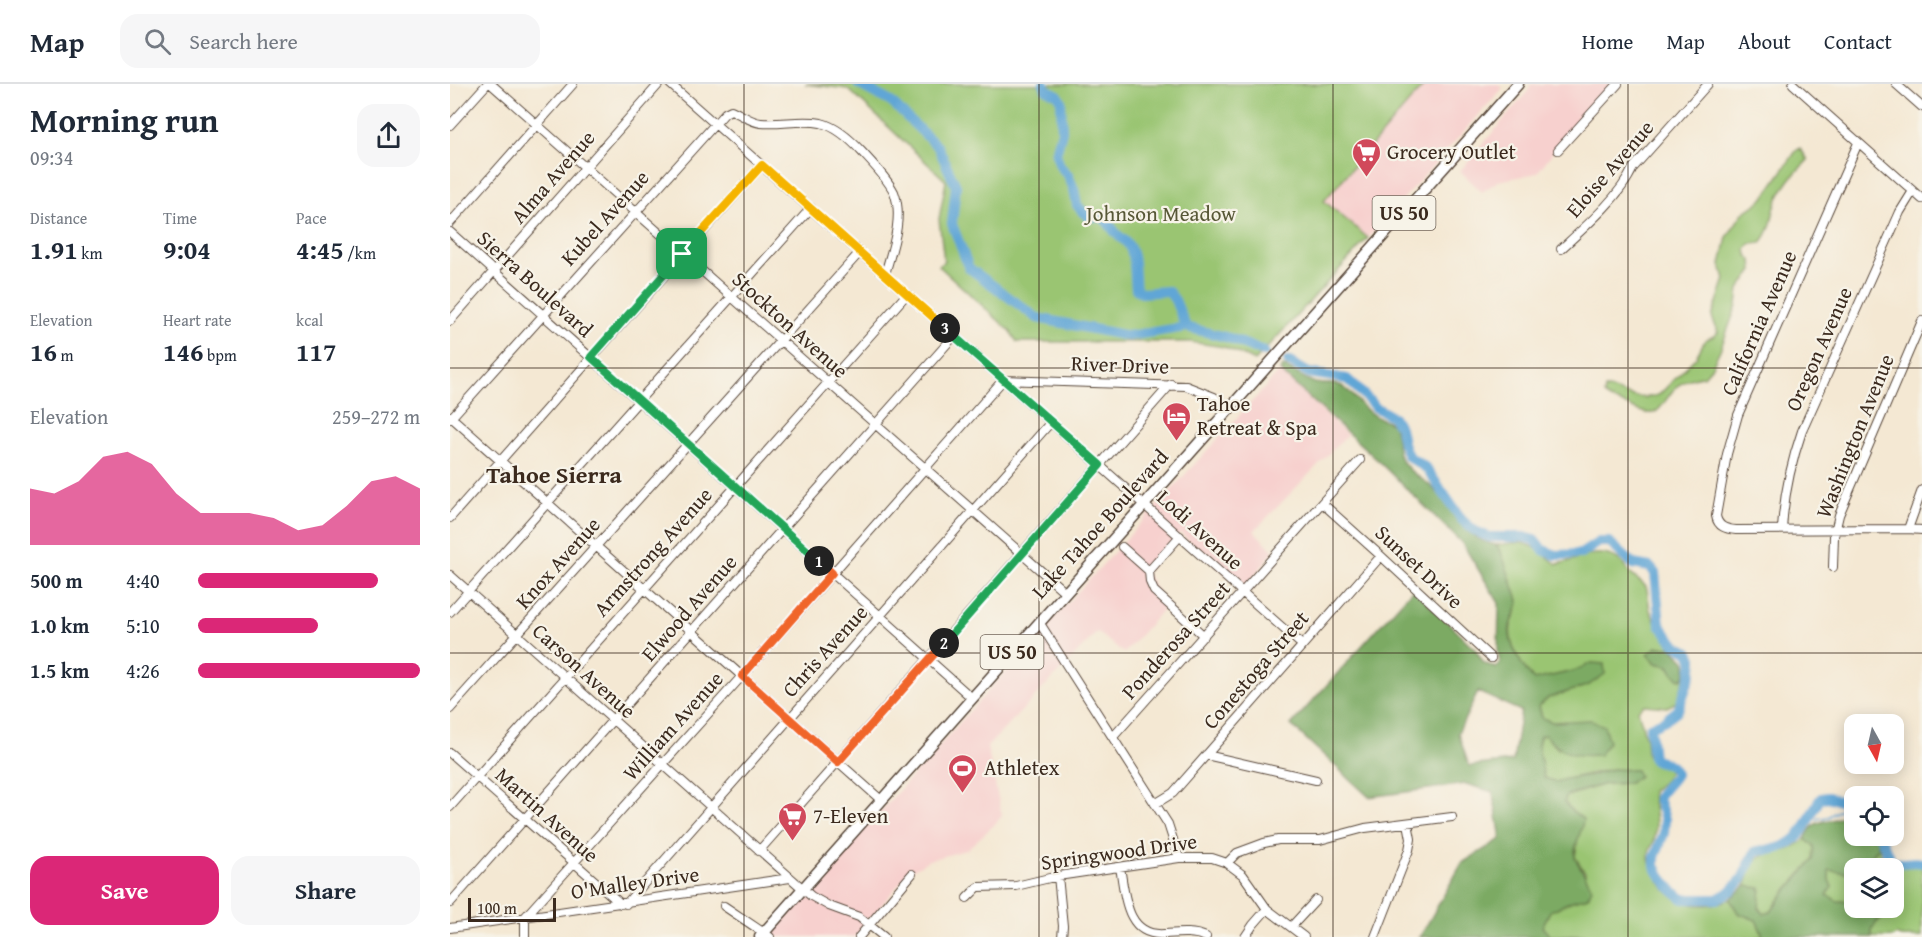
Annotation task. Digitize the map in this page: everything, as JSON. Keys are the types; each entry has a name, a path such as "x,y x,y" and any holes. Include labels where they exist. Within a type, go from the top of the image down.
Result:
{"highway":[{"name":"Lake Tahoe Boulevard","path":"765,935 802,889 1230,409 1512,86"}],"street":[{"name":"Stockton Avenue","path":"489,84 537,124 1065,593"},
{"path":"450,125 489,84"},
{"path":"450,223 573,84"},
{"name":"Alma Avenue","path":"450,321 659,84"},
{"name":"Lodi Avenue","path":"670,84 1302,645"},
{"path":"1558,150 1618,84"},
{"name":"Eloise Avenue","path":"1561,249 1585,228 1628,178 1633,168 1708,84"},
{"path":"1794,84 1922,200"},
{"path":"1896,84 1922,107"},
{"path":"715,123 724,113 731,110 752,122 823,123 839,131 854,143 876,167 893,191 897,204 895,240 885,274"},
{"name":"Kubel Avenue","path":"450,417 715,123"},
{"name":"California Avenue","path":"1782,529 1731,530 1719,525 1716,510 1738,414 1858,143"},
{"path":"450,518 762,165"},
{"name":"Oregon Avenue","path":"1782,529 1785,497 1802,431 1900,212 1913,191"},
{"path":"450,612 811,208"},
{"name":"Sierra Boulevard","path":"450,232 972,698"},
{"name":"Knox Avenue","path":"450,709 860,252"},
{"name":"Armstrong Avenue","path":"450,807 907,294"},
{"name":"Washington Avenue","path":"1833,567 1835,529 1842,505 1922,321"},
{"name":"Elwood Avenue","path":"450,903 954,336"},
{"name":"River Drive","path":"1003,380 1171,384 1200,390 1230,409"},
{"name":"William Avenue","path":"525,917 742,676 1003,380"},
{"path":"759,851 1023,555 1171,384"},
{"path":"450,417 881,800"},
{"name":"Chris Avenue","path":"623,904 711,808 1051,422"},
{"name":"Ponderosa Street","path":"1113,737 1360,460"},
{"path":"1908,528 1922,490"},
{"name":"Sunset Drive","path":"1322,503 1491,658"},
{"path":"1782,529 1908,528 1922,530"},
{"path":"1149,571 1180,536"},
{"path":"1122,547 1149,571 1154,591 1204,636"},
{"name":"Conestoga Street","path":"1155,804 1173,793 1381,556"},
{"name":"Carson Avenue","path":"450,575 802,889 820,902 859,917 884,937"},
{"path":"1039,622 1168,824 1179,858"},
{"name":"Martin Avenue","path":"450,753 623,904"},
{"path":"1206,755 1316,780"},
{"path":"1227,863 1237,853 1278,840 1320,840 1365,828 1452,817"},
{"path":"1375,937 1409,850 1411,839 1408,823"},
{"name":"Springwood Drive","path":"967,898 978,887 1016,886 1058,876 1179,858 1212,858 1227,863 1243,875 1267,909 1304,937"},
{"path":"1120,867 1127,908 1133,922 1145,931 1158,934 1187,933 1206,937"},
{"path":"859,937 912,874"},
{"path":"1058,876 1064,927 1062,937"},
{"name":"O'Malley Drive","path":"450,928 790,878"},
{"path":"1291,927 1316,900"},
{"path":"724,906 765,935"},
{"path":"1245,937 1252,925 1267,909"},
{"path":"525,917 525,937"}],"shaded area":[{"path":"1425,84 1498,84 1503,88 1368,238 1323,201"},
{"path":"1531,84 1615,84 1553,152 1537,173 1498,181 1482,192 1460,171 1528,91"},
{"path":"1280,371 1347,435 1254,531 1274,551 1243,590 1180,533 1146,572 1166,606 1124,653 1097,632 987,747 1002,816 993,826 966,850 929,860 910,871 855,937 768,937 1030,644"}],"green space":[{"name":"Johnson Meadow","path":"805,84 1425,84 1324,201 1368,238 1255,361 1224,347 1190,342 1017,342 1010,331 939,266 944,261 939,219 946,181 848,89"},
{"path":"1800,148 1808,160 1790,180 1779,197 1770,227 1761,243 1750,244 1746,249 1747,255 1752,260 1753,271 1739,289 1737,305 1711,368 1704,376 1690,379 1677,386 1655,412 1639,411 1604,395 1605,389 1638,397 1652,397 1660,394 1696,357 1705,340 1718,332 1712,317 1725,279 1721,265 1727,237 1742,214 1763,199"},
{"path":"1283,366 1315,383 1342,386 1374,416 1392,424 1396,432 1399,455 1404,464 1442,497 1467,530 1484,541 1496,545 1501,552 1519,603 1510,626 1513,648 1534,680 1574,671 1592,663 1604,664 1605,674 1589,685 1548,698 1539,706 1542,718 1552,722 1591,720 1604,726 1609,742 1599,755 1576,755 1563,750 1545,735 1540,736 1538,745 1544,778 1557,782 1612,769 1636,770 1639,776 1629,783 1605,784 1567,795 1564,802 1583,819 1575,848 1575,857 1592,888 1588,897 1550,911 1542,927 1550,936 1585,935 1587,937 1420,937 1462,863 1501,839 1493,792 1466,784 1369,797 1291,725 1413,589 1475,649 1484,663 1496,668 1500,663 1498,652 1499,603 1462,543 1372,455 1280,371","holes":["1478,692 1521,711 1513,761 1469,766 1458,733"]},
{"path":"1521,542 1534,547 1557,564 1592,554 1614,557 1646,587 1652,615 1672,647 1657,647 1648,655 1656,663 1669,666 1680,679 1685,676 1677,702 1667,707 1644,705 1638,710 1650,761 1658,765 1665,765 1669,772 1665,780 1652,791 1656,828 1649,852 1650,862 1662,885 1670,894 1687,903 1697,905 1719,903 1730,899 1738,913 1756,920 1762,937 1550,936 1542,927 1550,911 1588,897 1585,872 1575,857 1577,828 1573,815 1564,802 1567,796 1605,784 1629,783 1612,769 1577,776 1557,783 1543,778 1538,745 1540,736 1545,735 1558,749 1552,722 1542,718 1539,706 1548,698 1589,685 1592,663 1574,671 1534,680 1525,669 1511,640 1511,624 1516,613 1514,599 1496,545"},
{"path":"1657,647 1672,647 1684,659 1685,676 1680,679 1669,666 1656,663 1648,654"},
{"path":"1844,815 1844,846 1879,846 1868,858 1844,858 1844,872 1829,870 1832,887 1827,895 1837,901 1844,901 1844,918 1882,918 1874,926 1872,937 1762,937 1756,920 1738,913 1730,899 1745,886 1761,888 1759,908 1764,914 1771,912 1813,860 1814,846 1805,839 1811,828 1817,823"},
{"path":"1805,839 1814,846 1813,860 1771,912 1764,914 1745,886 1752,866 1761,856 1784,851"},
{"path":"1879,847 1882,858 1869,858"},
{"path":"1922,866 1922,937 1896,935 1872,937 1874,926 1882,918 1904,918 1904,867"},
{"path":"1829,870 1844,872 1844,901 1837,901 1827,895 1832,887"}],"waterway":[{"path":"858,84 891,102 938,147 956,186 952,224 969,268 1037,318 1128,336 1186,327 1229,338 1264,352"},
{"path":"1044,84 1046,89 1058,95 1061,100 1062,131 1056,154 1060,166 1068,175 1074,189 1077,205 1088,217 1098,217 1107,221 1129,246 1133,256 1136,289 1142,293 1168,291 1175,300 1186,327"},
{"path":"1288,361 1309,373 1347,379 1361,392"},
{"path":"1363,394 1375,407 1393,417 1400,428 1408,456 1426,468 1462,520 1475,531 1489,537 1524,537 1535,540 1543,550 1556,555 1581,554 1599,542 1609,542 1633,564 1650,567 1655,573 1660,625 1675,644 1689,652 1693,661 1691,674 1678,710 1665,720 1650,727 1653,759 1669,764 1676,774 1658,798 1665,819 1664,833 1655,857 1655,866 1672,890 1683,899 1717,899 1731,891 1742,879 1755,852 1779,848 1795,839 1821,798 1828,797 1844,803"},
{"path":"1809,820 1828,817 1844,807"},
{"path":"1884,846 1891,861 1922,863"}],"place":[{"name":"Grocery Outlet","path":"1366,178"},
{"name":"Tahoe Retreat & Spa","path":"1176,442"},
{"name":"Athletex","path":"963,794"},
{"name":"7-Eleven","path":"792,842"}],"district":[{"name":"Tahoe Sierra","path":"554,475"}],"route":[{"path":"762,165 1100,465 838,762 742,676 832,573 591,357 682,254 762,165"}]}
